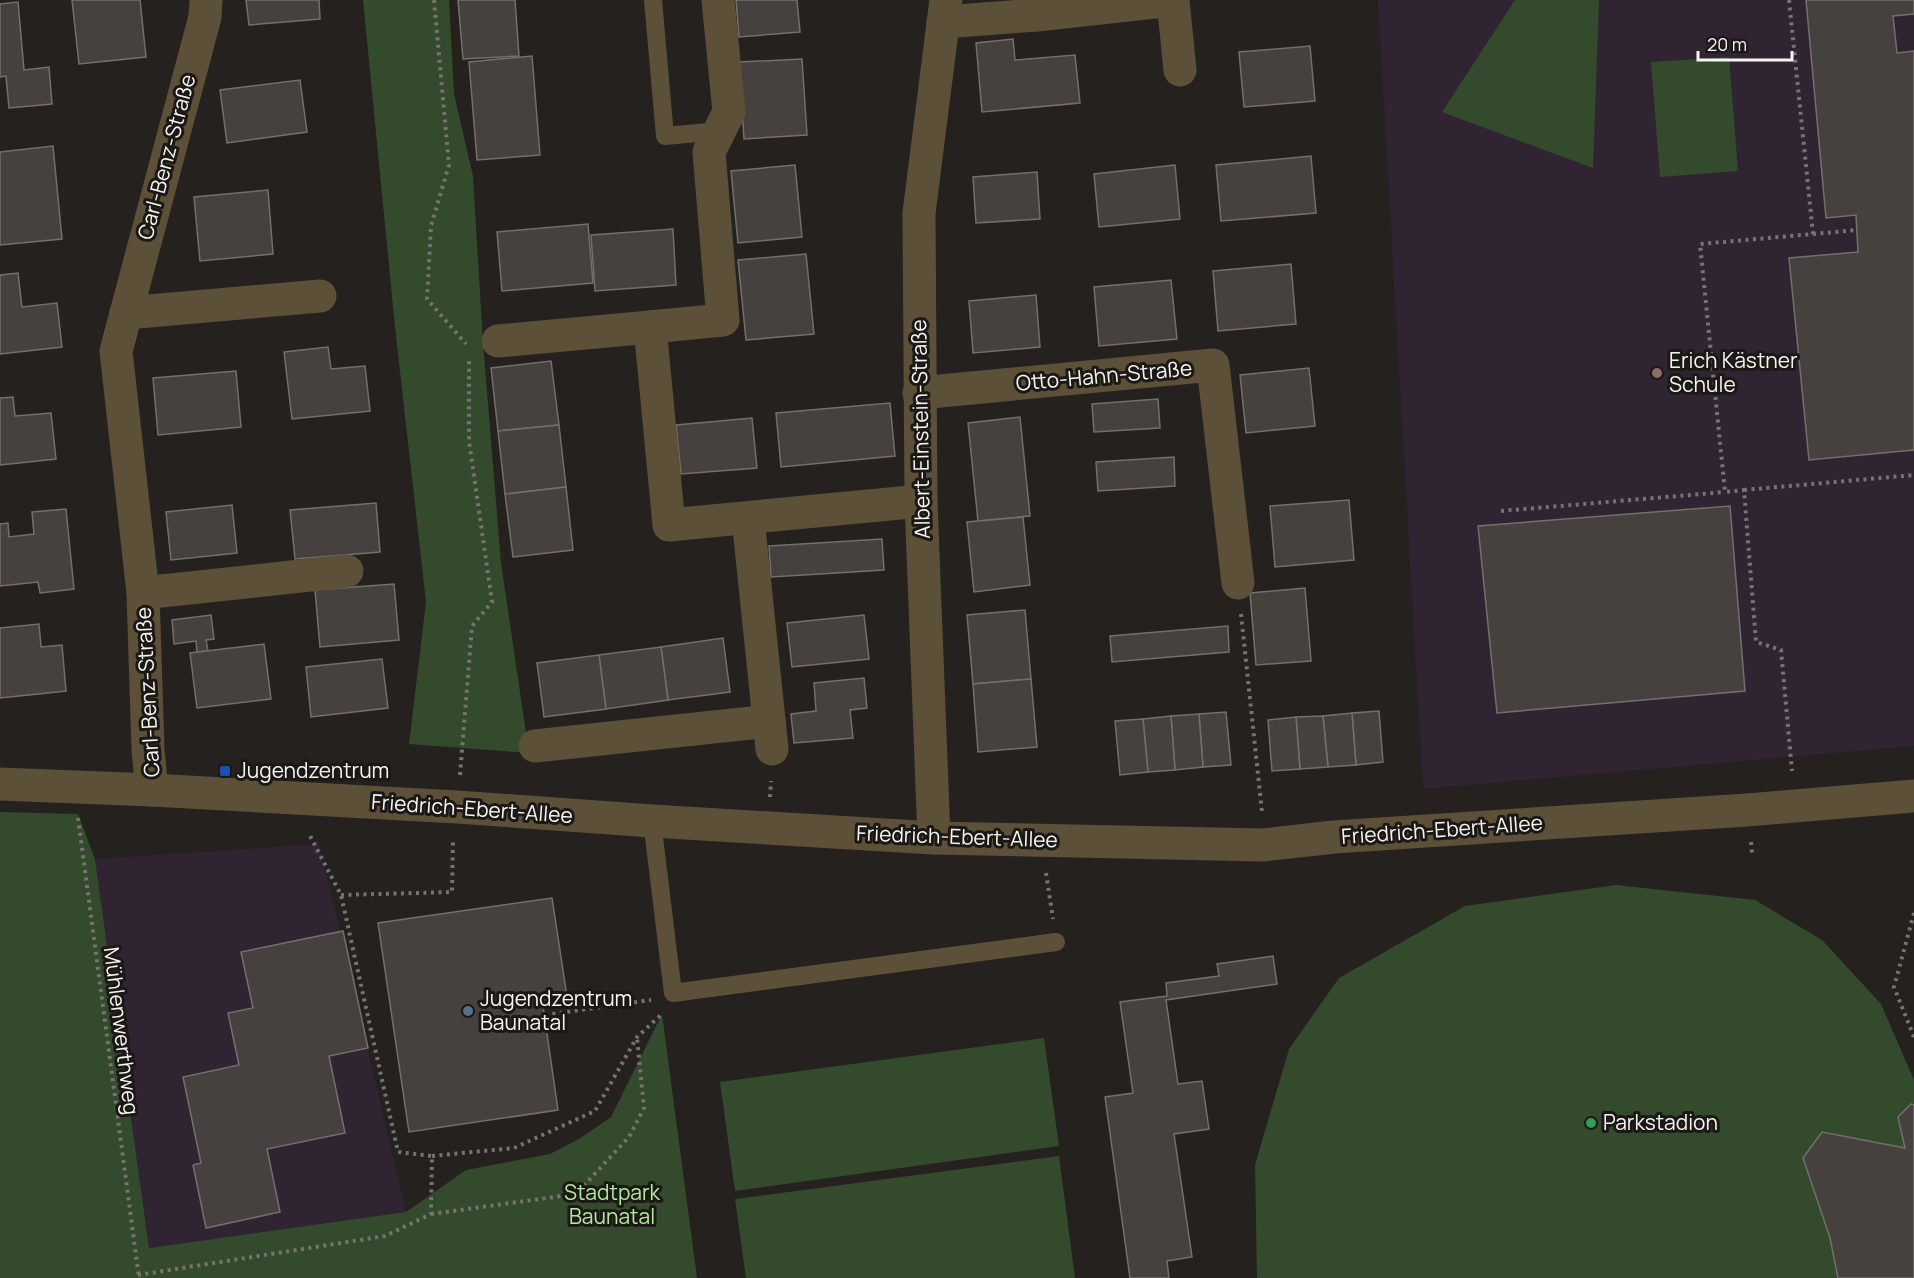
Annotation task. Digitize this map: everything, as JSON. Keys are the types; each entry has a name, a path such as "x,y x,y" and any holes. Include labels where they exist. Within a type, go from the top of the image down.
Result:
{"street":[{"name":"Carl-Benz-Straße","path":"152,790 148,750 143,593 116,351 205,17 206,0"},
{"path":"498,340 723,320 709,152 729,112 718,0"},
{"name":"Albert-Einstein-Straße","path":"934,838 921,501 919,213 944,11 1037,15 1173,0 1180,70"},
{"path":"126,313 320,296"},
{"path":"650,327 669,525 921,501"},
{"name":"Otto-Hahn-Straße","path":"919,393 1213,365 1238,583"},
{"path":"535,746 771,735 748,518"},
{"name":"Carl-Benz-Straße","path":"143,593 347,571"},
{"name":"Friedrich-Ebert-Allee","path":"0,784 457,807 934,838 1263,845 1334,837 1736,811 1914,796"}],"lane":[{"path":"653,0 666,136 720,131"},
{"path":"652,821 673,993 1056,942"}],"path":[{"path":"341,895 453,892 453,835 472,626 492,602 469,441 469,348 427,299 431,226 449,165 434,0"},
{"path":"1789,0 1813,234"},
{"path":"1725,492 1700,244 1857,230"},
{"path":"1501,511 1914,475"},
{"path":"1744,490 1756,642 1781,650 1791,771"},
{"path":"1238,583 1262,811 1263,845"},
{"name":"Mühlenwerthweg","path":"82,787 78,814 138,1277"},
{"path":"304,826 341,895 398,1152 432,1156 514,1148 594,1111 637,1037 662,1014"},
{"path":"1046,869 1056,942"},
{"path":"1914,913 1894,987 1914,1037"},
{"path":"544,1015 660,999"},
{"path":"138,1277 385,1236 431,1214 576,1194 629,1137 644,1108 637,1037"},
{"path":"431,1214 432,1156"}],"shaded area":[{"name":"Erich Kästner Schule","path":"1378,0 1914,0 1914,746 1423,789"},
{"path":"319,844 406,1212 148,1248 95,859"}],"green space":[{"path":"363,0 449,0 454,94 473,176 483,343 501,563 529,753 409,744 426,602 395,327"},
{"path":"1515,0 1599,0 1593,168 1442,112"},
{"path":"1729,57 1738,171 1660,177 1651,62"},
{"name":"Stadtpark Baunatal","path":"0,812 78,814 95,859 149,1248 406,1212 466,1170 550,1154 579,1139 611,1117 662,1014 697,1278 0,1278"},
{"name":"Parkstadion","path":"1616,885 1755,900 1822,940 1881,1004 1914,1080 1914,1278 1257,1278 1255,1165 1289,1049 1339,978 1465,906"},
{"path":"1044,1038 1059,1146 735,1191 720,1082"},
{"path":"1059,1156 1075,1278 746,1278 735,1199"}],"building":[{"path":"72,0 140,0 146,57 79,64"},
{"path":"246,0 319,0 320,19 249,25"},
{"path":"458,0 515,0 519,56 463,59"},
{"path":"736,0 797,0 800,32 739,37"},
{"path":"1806,0 1914,0 1914,14 1893,16 1897,53 1914,51 1914,450 1809,460 1789,258 1858,252 1856,215 1826,218"},
{"path":"18,2 24,70 49,67 52,104 9,108 6,76 0,77 0,4"},
{"path":"1013,39 1015,60 1075,55 1080,103 982,112 976,43"},
{"path":"1310,46 1315,101 1244,107 1239,52"},
{"path":"532,56 540,155 477,160 469,62"},
{"path":"802,59 807,135 744,139 739,62"},
{"path":"300,80 307,132 227,143 220,90"},
{"path":"53,146 62,239 0,245 0,152"},
{"path":"1311,156 1316,213 1221,221 1216,165"},
{"path":"795,165 802,237 738,243 731,171"},
{"path":"1175,165 1180,219 1099,227 1094,174"},
{"path":"1037,172 1040,219 976,223 973,177"},
{"path":"268,190 273,254 200,261 194,197"},
{"path":"588,224 593,283 502,291 497,232"},
{"path":"673,229 676,285 595,291 591,235"},
{"path":"806,254 814,334 746,340 738,260"},
{"path":"1291,264 1296,324 1218,331 1213,271"},
{"path":"18,273 22,307 57,303 62,347 0,354 0,275"},
{"path":"1171,280 1177,339 1099,346 1094,287"},
{"path":"1036,295 1040,347 973,353 969,301"},
{"path":"328,347 331,369 365,366 370,411 292,419 284,352"},
{"path":"551,361 559,425 498,431 491,368"},
{"path":"1309,368 1315,426 1246,433 1240,375"},
{"path":"236,371 241,427 158,435 153,378"},
{"path":"13,397 15,416 51,413 56,459 0,465 0,398"},
{"path":"1158,399 1160,428 1094,432 1092,404"},
{"path":"890,403 895,456 781,467 776,413"},
{"path":"1020,417 1030,516 978,521 968,423"},
{"path":"752,418 757,468 681,474 676,425"},
{"path":"559,425 566,487 505,494 498,431"},
{"path":"1174,457 1175,486 1098,491 1096,462"},
{"path":"566,487 573,550 513,557 505,494"},
{"path":"1349,500 1354,560 1275,567 1270,506"},
{"path":"376,503 380,552 295,559 290,510"},
{"path":"232,505 237,553 171,560 166,512"},
{"path":"1730,506 1745,691 1497,713 1478,526"},
{"path":"66,509 74,589 40,593 38,582 0,586 0,524 8,523 9,537 34,534 32,512"},
{"path":"1023,517 1030,585 974,592 967,522"},
{"path":"882,539 884,570 771,577 769,546"},
{"path":"394,584 399,640 320,647 315,590"},
{"path":"1305,588 1311,661 1256,665 1250,593"},
{"path":"1025,610 1031,679 973,684 967,615"},
{"path":"211,615 214,639 206,640 208,651 197,652 196,641 174,644 172,620"},
{"path":"864,615 869,659 792,667 787,623"},
{"path":"39,624 41,647 62,645 66,691 0,698 0,628"},
{"path":"1228,626 1229,652 1112,662 1110,636"},
{"path":"723,638 730,692 668,700 661,647"},
{"path":"264,644 271,699 197,708 190,653"},
{"path":"661,647 668,700 606,709 599,655"},
{"path":"599,655 606,709 544,717 537,663"},
{"path":"382,659 388,708 311,717 306,667"},
{"path":"864,678 867,708 850,710 853,738 794,743 791,714 816,711 814,683"},
{"path":"1031,679 1037,747 978,752 973,684"},
{"path":"1379,711 1383,762 1356,765 1352,713"},
{"path":"1226,712 1231,765 1203,767 1199,714"},
{"path":"1352,713 1356,765 1328,767 1323,716"},
{"path":"1199,714 1203,767 1175,770 1171,716"},
{"path":"1171,716 1175,770 1148,772 1143,719"},
{"path":"1323,716 1328,767 1300,769 1296,717"},
{"path":"1296,717 1300,769 1272,771 1268,720"},
{"path":"1143,719 1148,772 1120,775 1115,721"},
{"name":"Jugendzentrum Baunatal","path":"552,898 568,1003 543,1006 558,1110 409,1132 378,923"},
{"path":"343,931 368,1048 329,1056 345,1133 267,1149 280,1212 206,1228 193,1165 201,1163 183,1077 239,1065 228,1013 253,1008 241,952"},
{"path":"1273,956 1277,984 1166,1000 1178,1084 1202,1081 1209,1129 1174,1134 1192,1257 1167,1261 1169,1278 1130,1278 1105,1097 1133,1093 1120,1002 1167,996 1166,983 1219,976 1217,964"},
{"path":"1911,1104 1914,1105 1914,1278 1838,1278 1830,1238 1803,1158 1822,1132 1905,1148 1898,1117"}],"place":[{"name":"Erich Kästner Schule","path":"1657,373"},
{"name":"Jugendzentrum","path":"225,771"},
{"name":"Jugendzentrum Baunatal","path":"468,1011"},
{"name":"Parkstadion","path":"1591,1123"}]}
